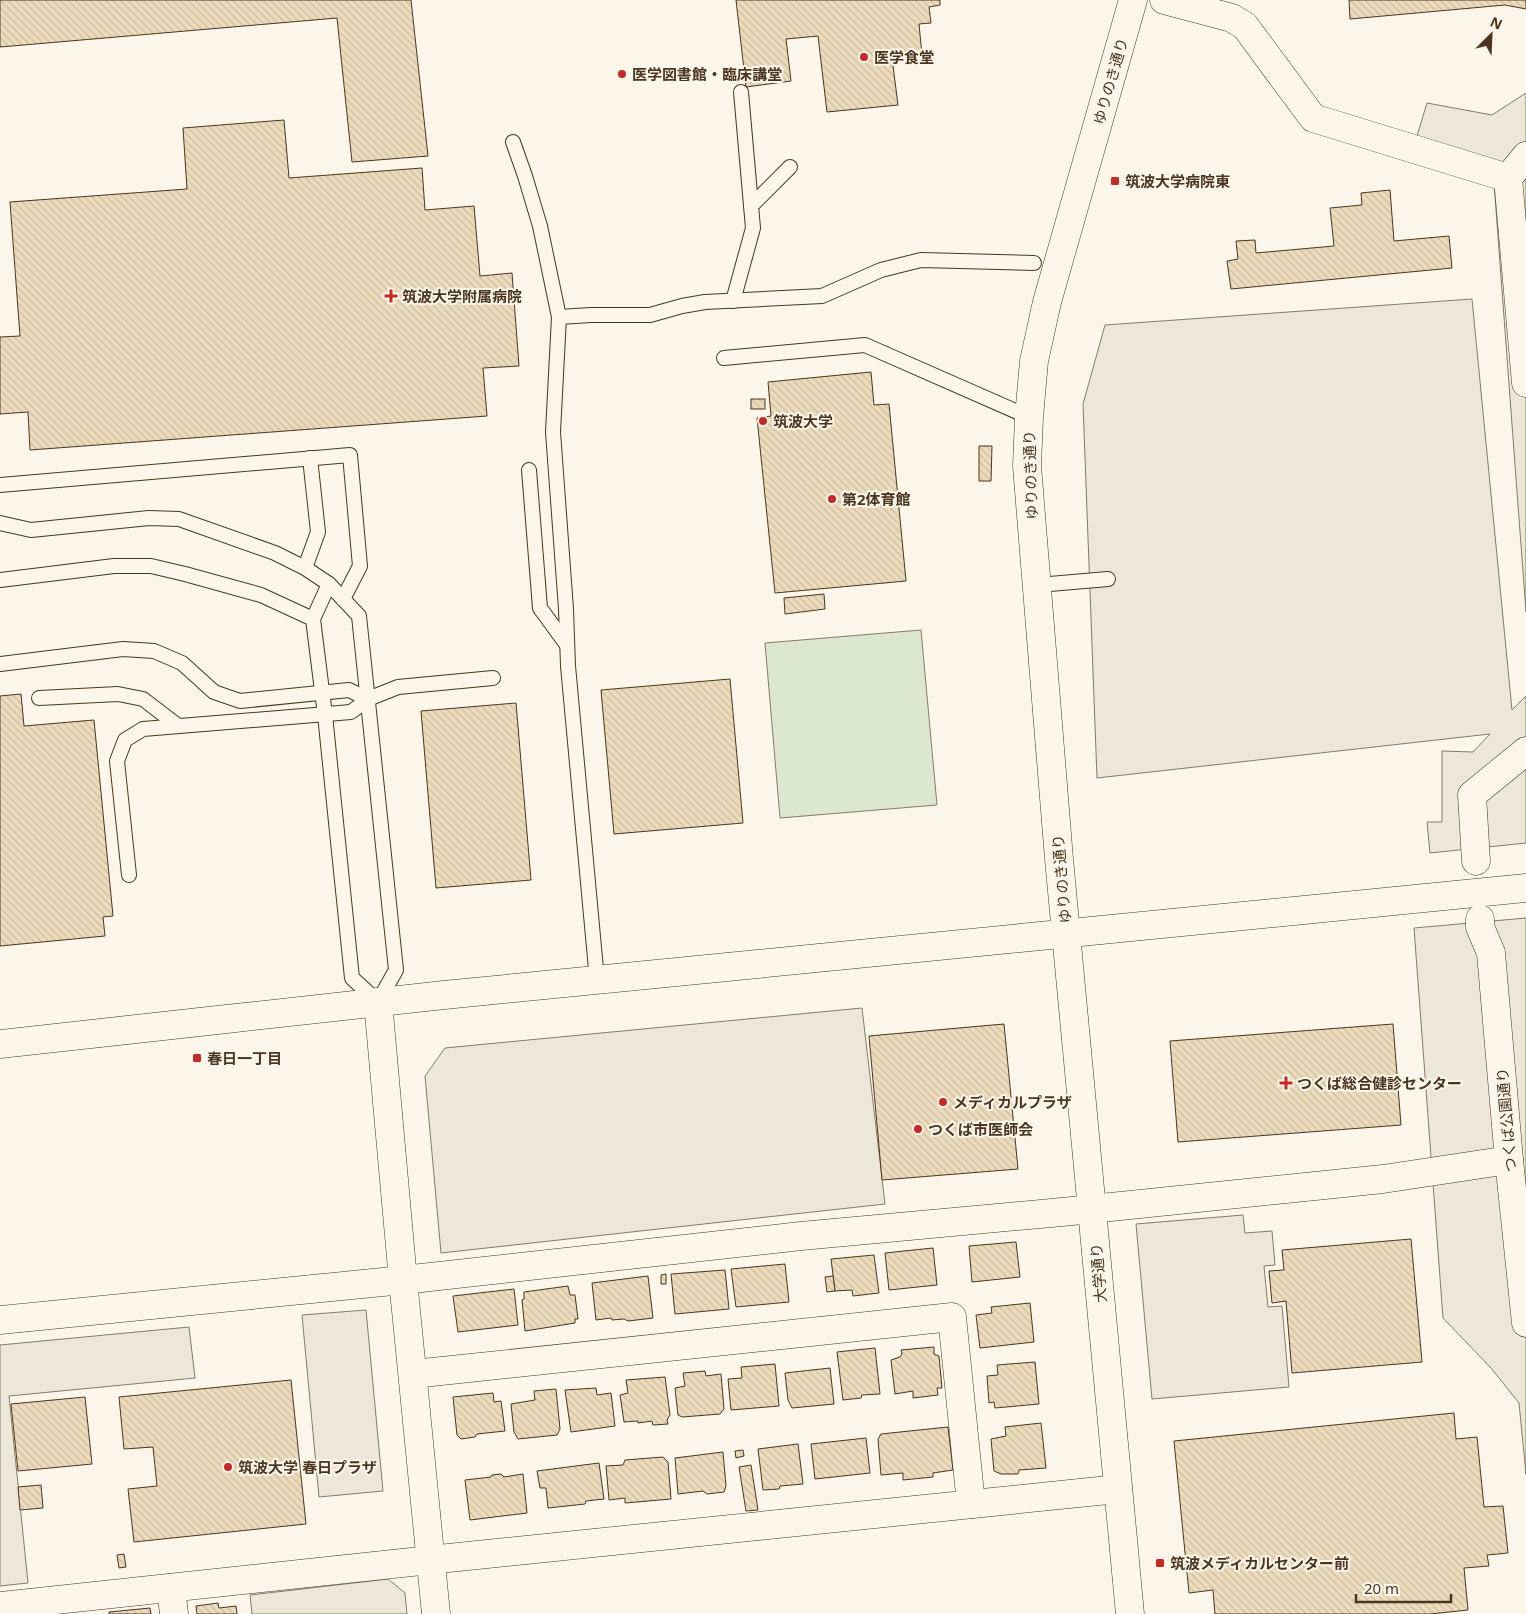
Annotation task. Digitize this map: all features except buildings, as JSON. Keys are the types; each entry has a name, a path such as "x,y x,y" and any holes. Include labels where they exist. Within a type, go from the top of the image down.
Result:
{"street":[{"name":"ゆりのき通り","path":"1066,933 1027,466 1029,417 1034,361 1047,302 1133,0"},
{"path":"1164,0 1232,18 1245,26 1313,118 1508,178"},
{"path":"1526,156 1508,178 1526,383"},
{"path":"1476,860 1472,795 1526,751"},
{"path":"0,1044 378,1002 1526,888"},
{"name":"つくば公園通り","path":"1480,919 1480,927 1491,953 1509,1160 1526,1323"},
{"name":"大学通り","path":"1066,933 1130,1614"},
{"path":"378,1002 436,1614"},
{"path":"0,1320 1383,1179 1509,1160"},
{"path":"413,1374 952,1317 972,1504"},
{"path":"0,1606 172,1601 431,1560 1118,1489"}],"lane":[{"path":"733,301 753,228 741,92"},
{"path":"513,142 540,226 559,317 553,432 566,609 568,666 597,980"},
{"path":"751,206 790,166"},
{"path":"559,317 592,315 650,316 682,306 706,302 822,296 881,270 921,260 1034,263"},
{"path":"724,358 864,345 1029,417"},
{"path":"0,485 350,455 360,566 343,599"},
{"path":"305,568 318,532 310,458"},
{"path":"529,470 540,608 567,645"},
{"path":"0,523 31,530 149,518 179,519 275,553 305,568 329,584 359,616 396,970 378,1002 352,978 325,715 313,620 329,584"},
{"path":"0,580 114,566 151,566 261,595 313,620"},
{"path":"1038,585 1108,579"},
{"path":"0,664 123,649 154,651 182,663 214,692 240,701 349,690 368,699"},
{"path":"129,875 117,761 125,740 143,729 351,712 368,699 398,687 493,678"},
{"path":"39,698 118,694 143,699 177,725"}],"green space":[{"path":"921,630 937,805 780,818 765,643"}],"shaded area":[{"path":"1526,93 1526,612 1494,183 1411,156 1427,103 1492,115"},
{"path":"1472,299 1512,710 1526,696 1526,843 1430,853 1427,822 1442,822 1442,751 1473,752 1490,734 1097,778 1083,404 1105,325"},
{"path":"1526,918 1526,1474 1519,1403 1491,1368 1443,1318 1414,928"},
{"path":"862,1008 885,1204 441,1253 425,1076 445,1048"},
{"path":"1243,1215 1245,1233 1272,1231 1275,1265 1264,1266 1268,1307 1282,1306 1289,1387 1152,1399 1136,1224"},
{"path":"366,1310 383,1491 319,1497 302,1315"},
{"path":"189,1327 195,1378 9,1396 28,1583 0,1586 0,1345"},
{"path":"388,1579 405,1593 407,1614 252,1614 250,1595"}],"place":[{"name":"医学食堂","path":"864,57"},
{"name":"医学図書館・臨床講堂","path":"622,74"},
{"name":"筑波大学病院東","path":"1115,181"},
{"name":"筑波大学附属病院","path":"391,296"},
{"name":"筑波大学","path":"763,421"},
{"name":"第2体育館","path":"832,499"},
{"name":"春日一丁目","path":"197,1058"},
{"name":"つくば総合健診センター","path":"1286,1083"},
{"name":"メディカルプラザ","path":"943,1102"},
{"name":"つくば市医師会","path":"918,1129"},
{"name":"筑波大学 春日プラザ","path":"228,1467"},
{"name":"筑波メディカルセンター前","path":"1160,1563"}]}
